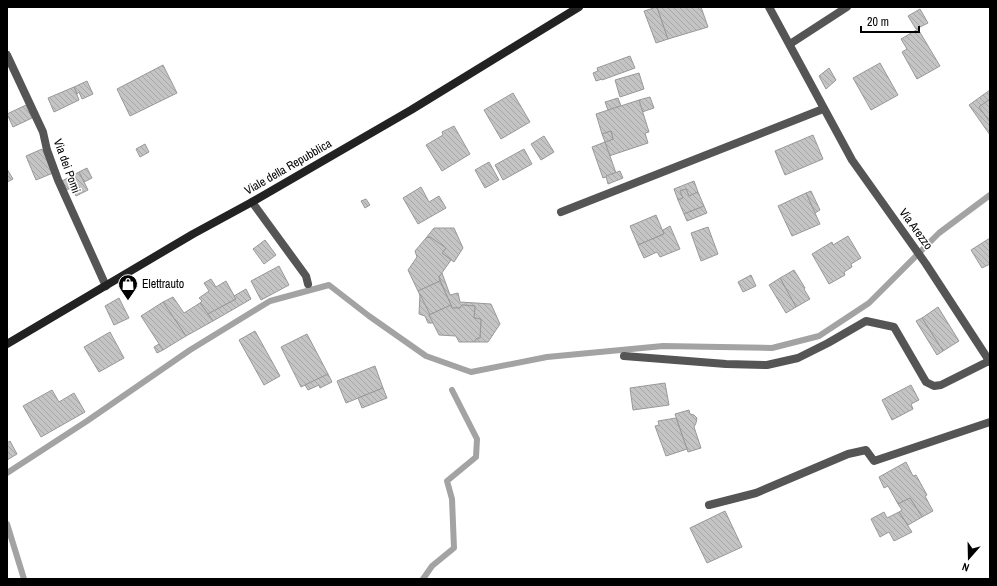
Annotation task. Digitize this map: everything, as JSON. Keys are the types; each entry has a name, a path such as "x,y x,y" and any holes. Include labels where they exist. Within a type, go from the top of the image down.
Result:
{"main road":[{"name":"Viale della Repubblica","path":"7,344 193,234 252,202 411,110 579,7"}],"street":[{"name":"Via Arezzo","path":"769,7 852,160 907,236 990,362"},
{"path":"790,44 847,7"},
{"name":"Via dei Pomi","path":"7,55 43,132 47,150 58,180 106,286"},
{"path":"560,212 823,109"},
{"path":"252,202 306,276 308,284"},
{"path":"624,356 726,364 767,365 798,358 866,321 894,327 926,382 934,386 941,385 990,362"},
{"path":"709,505 756,493 848,454 866,450 874,461 990,422"}],"building":[{"path":"657,7 668,39 656,43 644,11"},
{"path":"657,7 701,7 708,27 668,39"},
{"path":"920,9 928,23 916,29 908,16"},
{"path":"918,29 940,66 917,79 902,52 907,49 901,39"},
{"path":"630,56 635,68 596,81 593,73 598,71 597,68"},
{"path":"880,63 898,95 871,110 853,78"},
{"path":"163,65 177,93 130,116 117,89"},
{"path":"829,68 836,80 826,89 819,76"},
{"path":"639,73 644,89 620,97 615,80"},
{"path":"87,81 93,94 82,99 79,92 77,94 74,87"},
{"path":"74,87 79,100 54,112 48,98"},
{"path":"990,90 990,99 979,107 990,122 990,135 969,105"},
{"path":"513,93 530,122 501,139 484,110"},
{"path":"650,97 654,108 642,112 639,100"},
{"path":"618,98 621,106 608,110 605,102"},
{"path":"990,99 990,122 979,107"},
{"path":"639,100 649,132 645,133 648,143 609,156 605,142 613,139 611,131 602,134 596,114"},
{"path":"26,105 32,118 13,127 7,114"},
{"path":"454,126 470,154 442,171 426,145 443,135 442,132"},
{"path":"611,131 613,139 605,142 602,134"},
{"path":"813,135 823,159 785,175 775,151"},
{"path":"544,136 554,152 541,160 531,144"},
{"path":"605,142 616,173 603,178 592,147"},
{"path":"145,144 149,152 140,157 136,149"},
{"path":"42,149 53,173 36,180 26,156"},
{"path":"524,149 532,164 503,180 495,165"},
{"path":"489,162 499,180 485,188 475,170"},
{"path":"87,168 92,178 84,182 79,172"},
{"path":"7,169 13,179 7,182"},
{"path":"620,171 623,178 608,184 606,176"},
{"path":"79,172 88,190 76,196 72,187 67,190 62,181"},
{"path":"694,181 698,192 689,196 686,189 680,191 683,198 678,200 674,189"},
{"path":"421,187 429,202 439,196 446,208 418,224 403,198"},
{"path":"686,189 689,196 698,192 704,206 684,214 678,200 683,198 680,191"},
{"path":"811,191 820,210 815,213 806,193"},
{"path":"806,193 820,224 792,236 778,206"},
{"path":"366,199 370,205 365,208 361,201"},
{"path":"704,206 707,213 687,221 684,214"},
{"path":"656,215 664,234 638,245 630,226"},
{"path":"670,226 680,249 660,257 657,252 644,258 638,245 664,234 663,230"},
{"path":"708,227 718,254 701,261 691,233"},
{"path":"434,228 454,228 463,248 454,262 442,253 446,248 430,237 426,238"},
{"path":"848,236 861,258 851,264 852,267 844,272 845,275 829,284 812,254 832,242 833,245"},
{"path":"430,237 446,248 442,253 451,260 439,277 440,281 418,291 408,270 417,257 415,251 426,238"},
{"path":"990,238 990,264 982,268 971,250"},
{"path":"265,240 276,255 264,264 253,249"},
{"path":"279,266 289,285 261,300 251,281"},
{"path":"794,270 810,299 796,307 780,278"},
{"path":"442,273 450,295 458,293 460,302 491,304 500,324 488,342 474,342 477,338 480,338 481,319 474,318 475,306 462,305 460,308 452,308 439,277"},
{"path":"751,275 756,286 743,292 738,282"},
{"path":"780,278 796,307 786,313 769,285"},
{"path":"211,279 216,287 226,281 236,299 208,314 200,303 202,301 199,298 209,291 204,283"},
{"path":"440,281 451,305 429,315 418,291"},
{"path":"246,289 251,299 213,321 208,314 236,299 234,296"},
{"path":"420,294 434,323 428,323 425,316 419,314"},
{"path":"173,297 184,313 200,303 213,321 186,336 163,302"},
{"path":"119,298 129,318 114,325 105,306"},
{"path":"163,302 186,336 163,350 141,316"},
{"path":"451,305 452,308 460,308 462,305 475,306 474,318 481,319 480,338 477,338 474,342 459,342 456,336 439,335 429,315"},
{"path":"938,307 959,341 943,351 922,318"},
{"path":"922,318 943,351 937,355 916,321"},
{"path":"255,331 280,376 264,385 239,340"},
{"path":"110,332 124,358 99,372 84,347"},
{"path":"307,334 328,374 301,387 281,347"},
{"path":"159,344 163,350 157,353 154,347"},
{"path":"375,366 383,388 346,403 337,381"},
{"path":"328,374 332,382 320,388 319,385 308,390 305,385"},
{"path":"665,383 669,405 633,410 630,388"},
{"path":"911,385 919,400 911,404 913,409 892,420 882,400"},
{"path":"383,388 387,398 362,408 358,398"},
{"path":"52,390 59,402 74,393 85,412 41,437 23,406"},
{"path":"689,410 690,414 697,418 694,427 701,448 688,452 675,414"},
{"path":"676,418 687,449 666,456 655,426 659,425 658,421"},
{"path":"10,441 17,454 7,460 7,443"},
{"path":"906,462 913,476 916,475 927,495 925,496 933,511 922,517 910,498 898,504 888,486 884,488 879,477"},
{"path":"910,498 922,517 908,525 899,512 902,510 898,504"},
{"path":"725,511 742,547 707,563 690,528"},
{"path":"884,512 887,518 899,512 912,532 894,541 889,532 880,537 871,519"}],"waterway":[{"path":"7,473 87,421 190,350 270,301 329,285 369,316 426,356 471,372 547,357 663,346 772,348 819,336 869,303 939,233 990,195"},
{"path":"423,579 432,566 454,548 452,499 447,481 476,457 477,439 452,390"},
{"path":"7,524 24,579"}],"place":[{"name":"Elettrauto","path":"128,301"}]}
